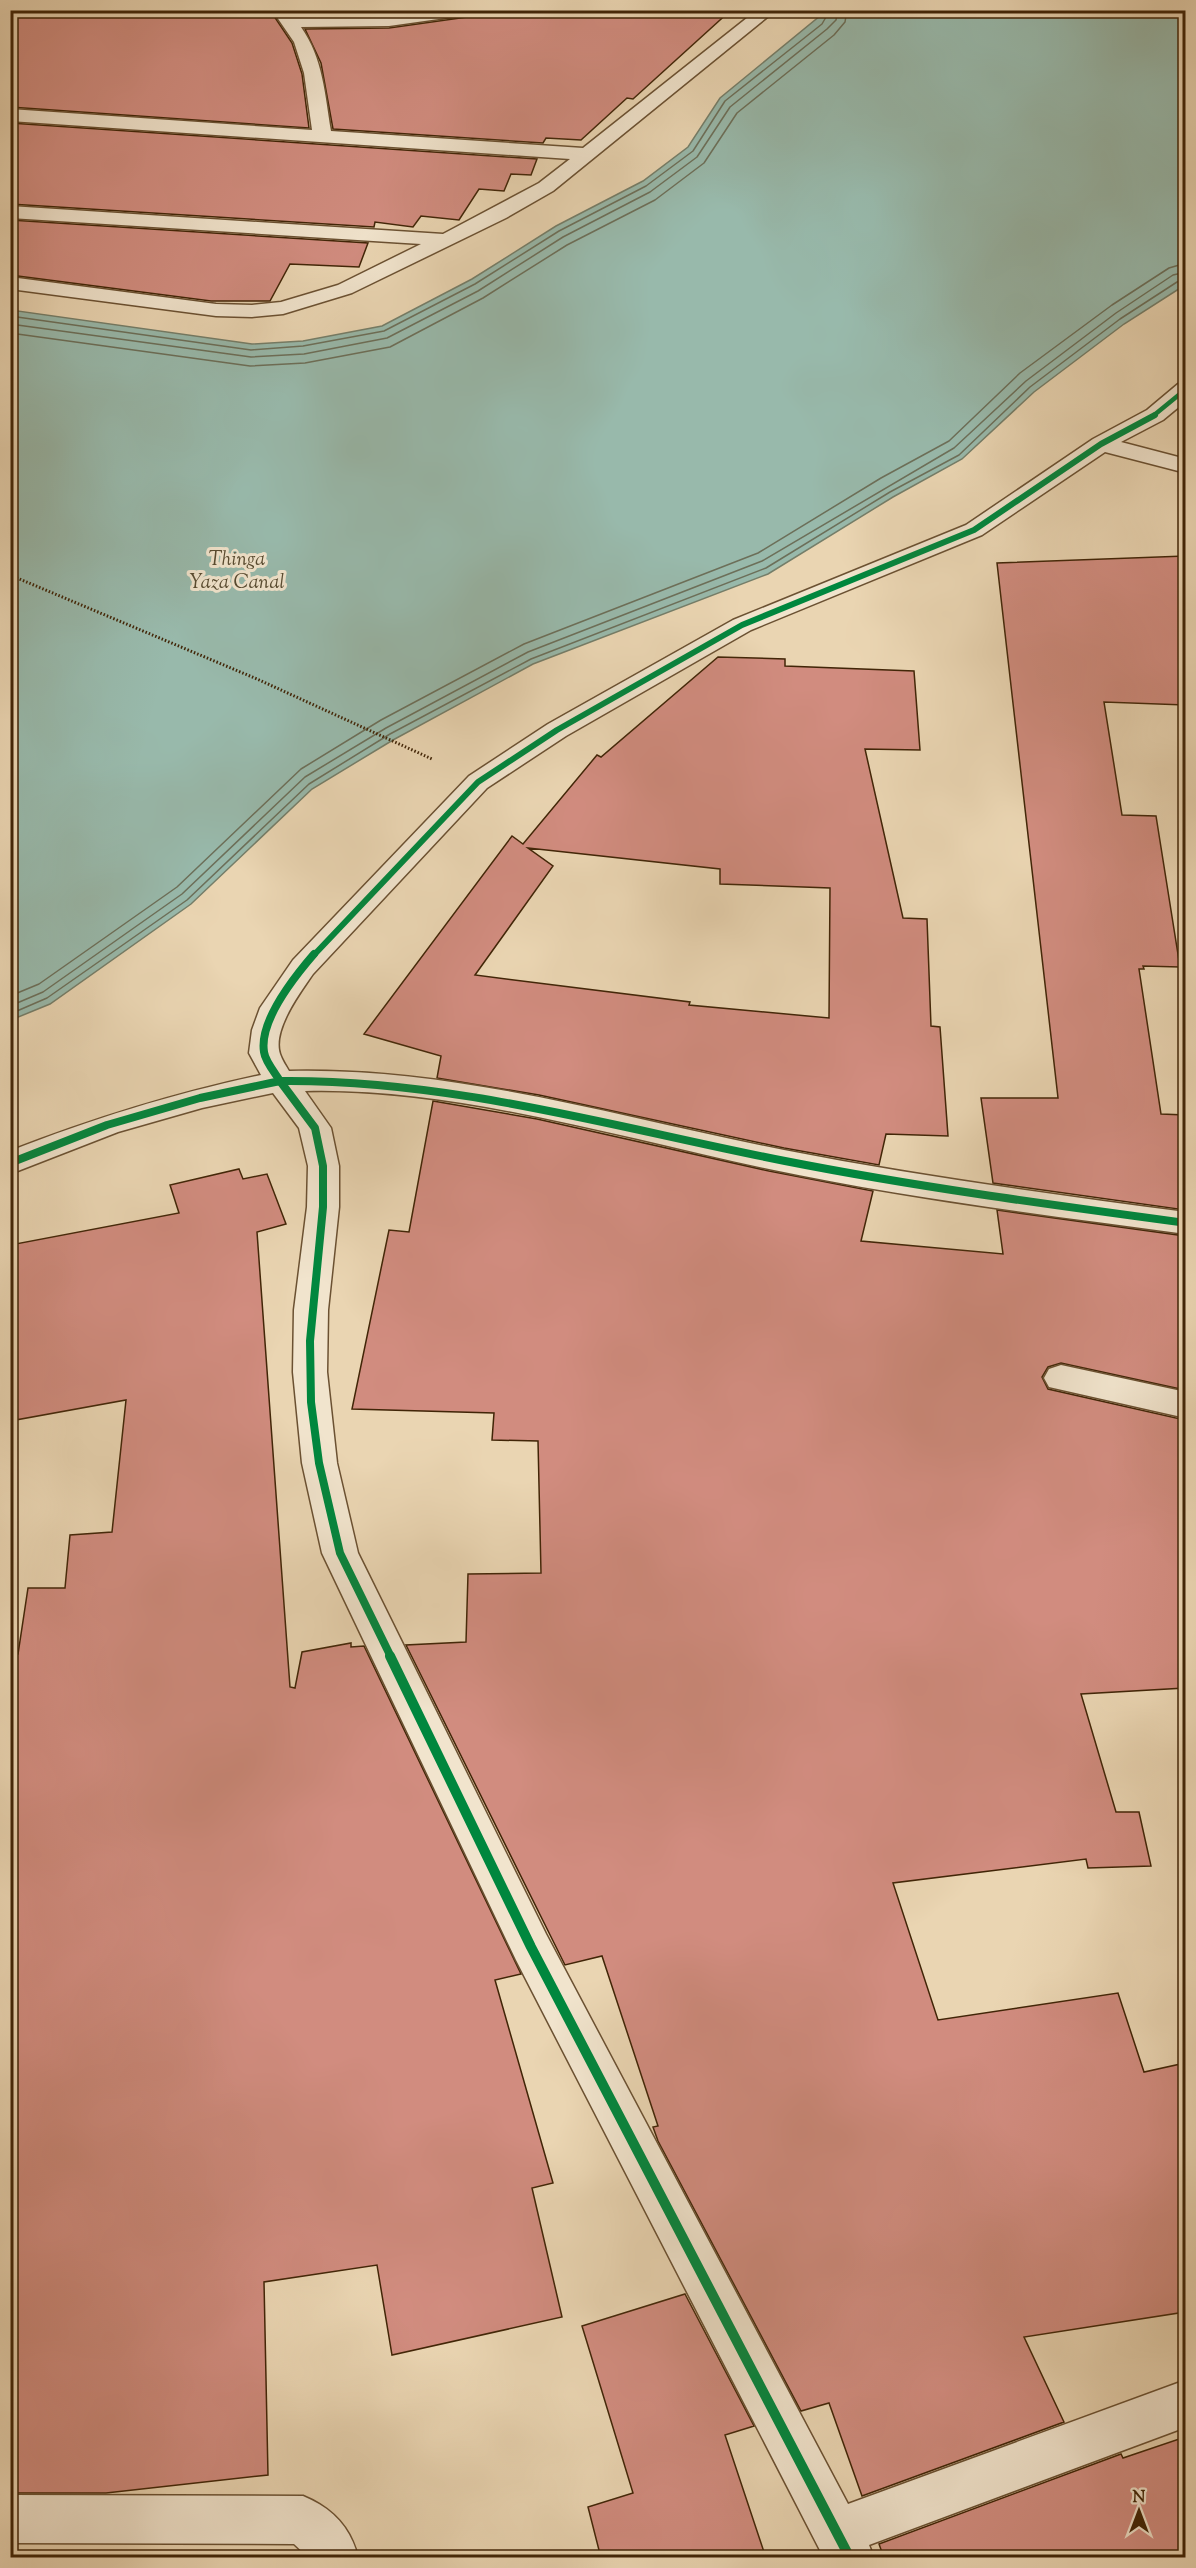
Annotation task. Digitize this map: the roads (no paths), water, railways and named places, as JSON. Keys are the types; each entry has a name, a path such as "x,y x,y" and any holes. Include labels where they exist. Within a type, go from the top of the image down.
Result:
{"street":[{"path":"285,16 389,21 467,10"},
{"path":"10,283 216,310 273,309 345,289 448,240 546,187 768,10"},
{"path":"285,16 303,42 313,73 322,136"},
{"path":"10,115 585,154"},
{"path":"10,212 448,240"},
{"path":"1185,389 1155,414 1101,444 974,530 742,625 556,730 478,782 303,967 274,1008 267,1030 264,1053 280,1081 304,1111 321,1144 324,1181 311,1311 311,1407 323,1496 340,1553 531,1947 812,2489 844,2545 1185,2403"},
{"path":"1101,444 1185,466"},
{"path":"10,1163 117,1122 200,1098 280,1081 347,1081 417,1088 539,1108 783,1160 902,1182 1185,1223"},
{"path":"1061,1378 1185,1405"},
{"path":"10,2519 303,2520 331,2545 334,2558"}],"water":[{"name":"Thinga Yaza Canal","path":"826,11 1185,11 1185,285 1124,324 1034,392 962,459 893,497 768,574 533,664 393,740 312,789 191,904 50,1004 11,1020 11,310 252,344 303,341 382,326 472,279 556,226 643,181 688,147 720,98"}]}
